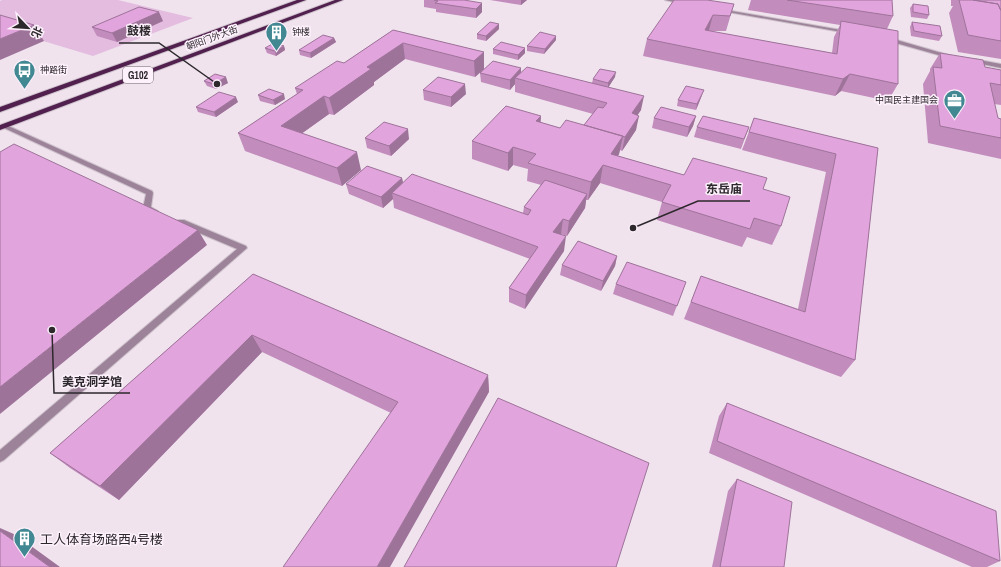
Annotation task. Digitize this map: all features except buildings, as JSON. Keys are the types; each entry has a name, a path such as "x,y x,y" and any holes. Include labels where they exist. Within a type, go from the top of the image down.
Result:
{"highway":[{"name":"朝阳门外大街","path":"0,110 304,0"},
{"name":"朝阳门外大街","path":"2,127 340,0"}],"street":[{"path":"667,0 690,4"},
{"path":"713,8 851,33"},
{"path":"882,38 905,42 931,53 954,58"},
{"path":"970,60 1001,66"},
{"path":"2,127 150,193 147,208 161,213"},
{"path":"0,457 243,248 174,219"}],"shaded area":[{"path":"2,0 118,0 193,18 93,56 0,28 0,1"}],"place":[{"name":"钟楼","path":"276,52"},
{"name":"鼓楼","path":"217,84"},
{"name":"神路街","path":"24,90"},
{"name":"中国民主建国会","path":"954,120"},
{"name":"东岳庙","path":"633,228"},
{"name":"美克洞学馆","path":"52,330"},
{"name":"工人体育场路西4号楼","path":"24,558"}]}
